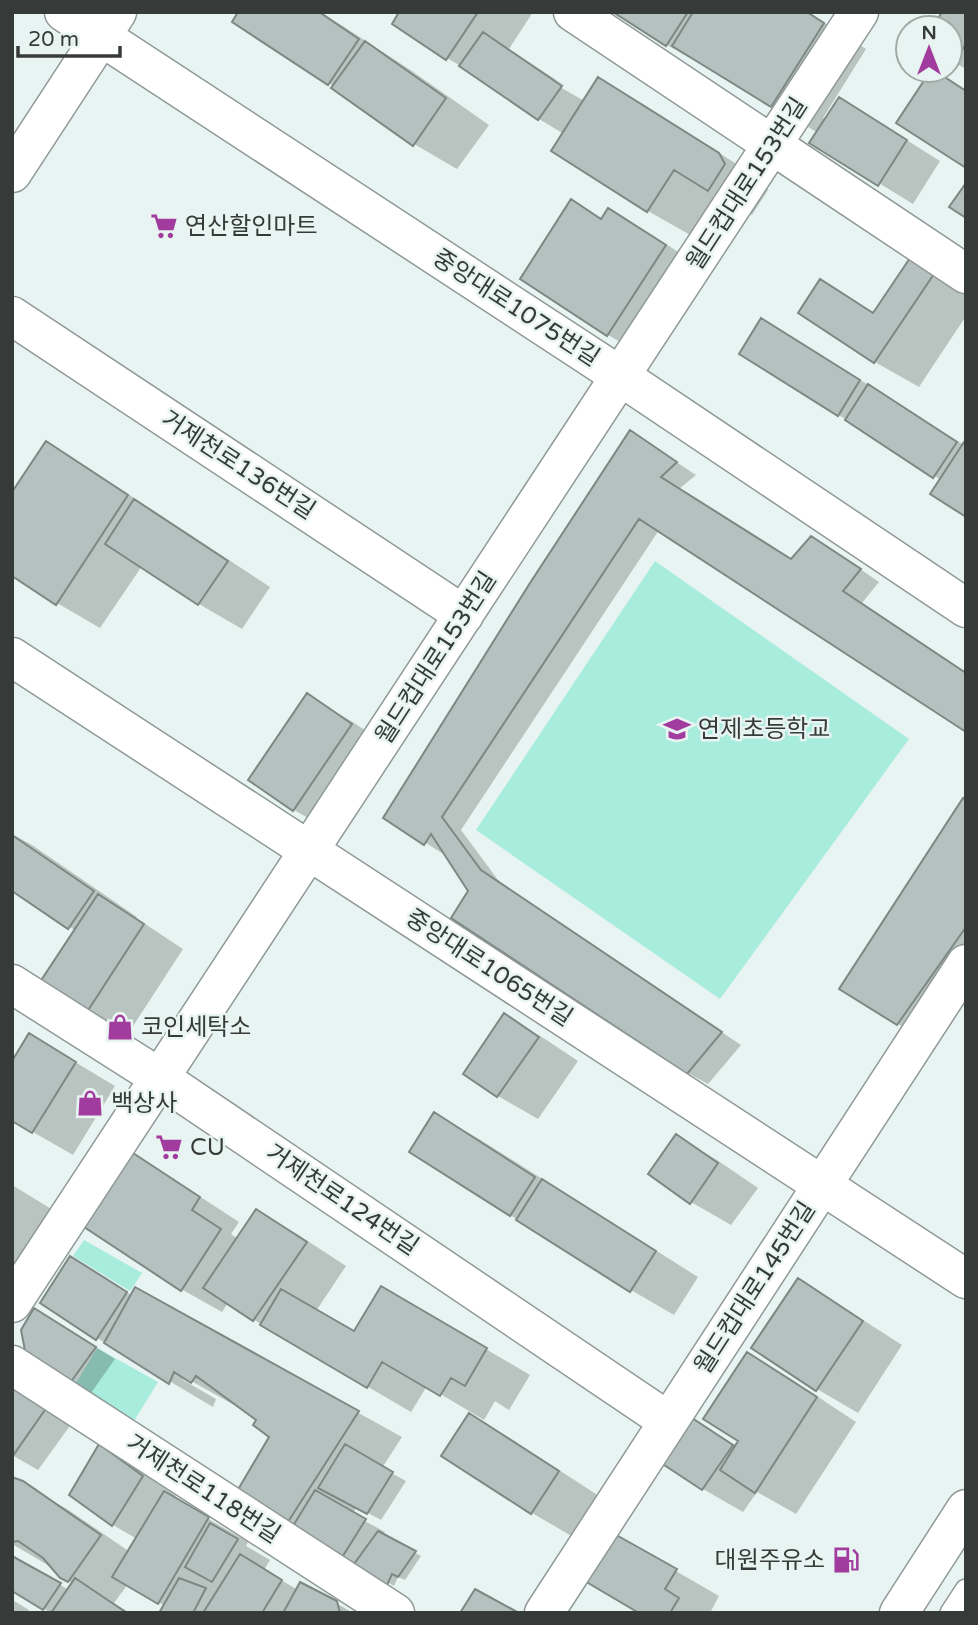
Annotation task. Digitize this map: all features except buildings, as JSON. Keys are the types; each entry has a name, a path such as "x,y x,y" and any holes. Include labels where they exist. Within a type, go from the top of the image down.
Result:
{"street":[{"name":"중앙대로1075번길","path":"64,12 109,24 620,376 966,608"},
{"path":"573,12 966,274"},
{"name":"월드컵대로153번길","path":"12,1303 859,12"},
{"path":"12,173 109,24"},
{"name":"거제천로136번길","path":"12,316 464,615"},
{"name":"중앙대로1065번길","path":"12,657 966,1279"},
{"name":"월드컵대로145번길","path":"544,1613 966,964"},
{"name":"거제천로124번길","path":"12,984 160,1078 668,1421"},
{"name":"거제천로118번길","path":"12,1365 382,1609"},
{"path":"899,1613 966,1509"}],"lane":[{"path":"951,1613 966,1590"}],"green space":[{"path":"655,561 909,739 720,999 476,830"},
{"path":"84,1240 142,1273 130,1291 73,1256"},
{"path":"97,1348 158,1382 134,1421 75,1385"}],"place":[{"name":"연산할인마트","path":"164,226"},
{"name":"연제초등학교","path":"677,729"},
{"name":"코인세탁소","path":"120,1027"},
{"name":"백상사","path":"90,1103"},
{"name":"CU","path":"169,1147"},
{"name":"대원주유소","path":"846,1560"}]}
